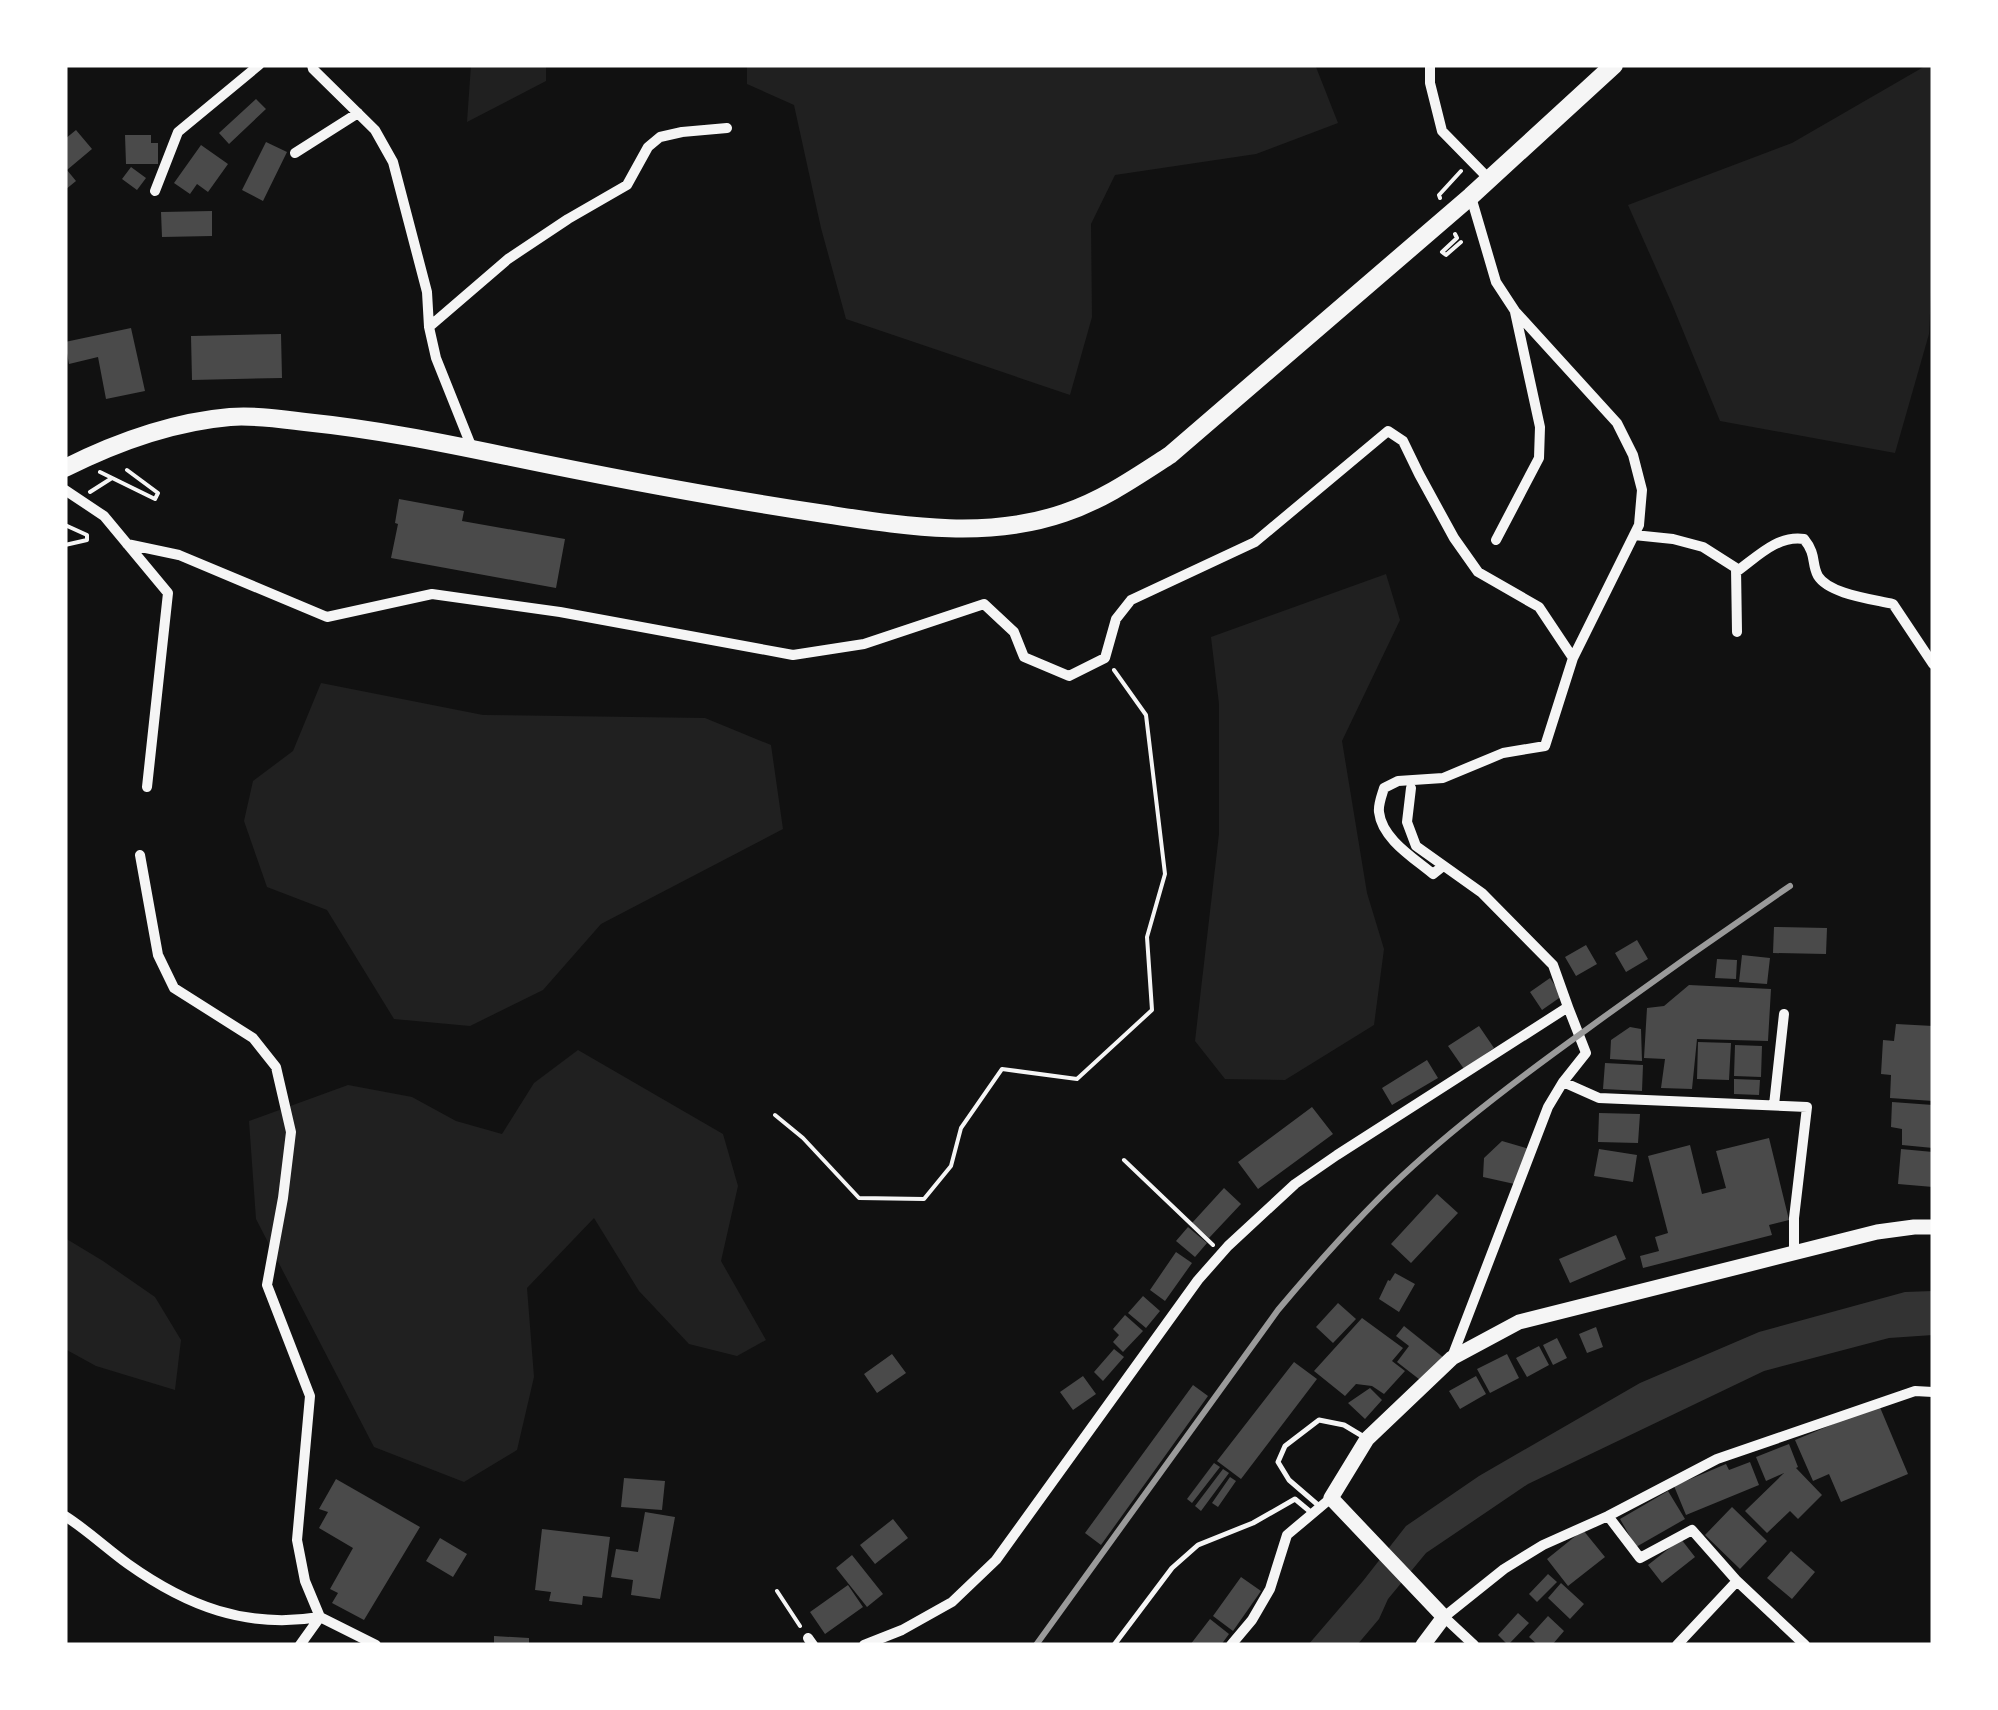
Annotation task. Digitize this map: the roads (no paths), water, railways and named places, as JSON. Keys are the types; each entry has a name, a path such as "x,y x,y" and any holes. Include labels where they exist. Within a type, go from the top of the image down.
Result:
{"highway":[{"path":"65,468 138,436 232,416 362,428 751,503 901,525 999,528 1050,517 1124,486 1170,455 1471,196 1614,65"}],"main road":[{"path":"1423,1645 1444,1617 1355,1523 1321,1507 1367,1439 1452,1358 1519,1322 1877,1232 1933,1227"}],"street":[{"path":"154,192 178,132 259,65"},
{"path":"312,65 375,130 394,162 427,292 436,358 473,449"},
{"path":"1430,65 1430,83 1442,131 1489,179"},
{"path":"295,153 358,113"},
{"path":"429,328 508,259 627,186 648,146 682,132 727,128"},
{"path":"1444,866 1434,874 1397,844 1378,811 1384,788 1398,782 1443,778 1503,754 1545,746 1573,658 1638,525 1642,490 1633,455 1617,423 1515,311 1496,282 1471,196"},
{"path":"1496,540 1539,458 1540,427 1515,311"},
{"path":"126,544 179,555 327,617 432,594 560,612 792,654 864,644 984,604 1014,632 1024,656 1068,676 1105,658 1116,619 1131,600 1255,542 1388,431 1403,441 1454,538 1478,572 1540,607 1573,658"},
{"path":"65,490 104,516 168,593 146,787"},
{"path":"1634,535 1703,547 1736,568 1737,632"},
{"path":"1736,572 1780,540 1804,539 1813,550 1817,574 1828,588 1892,604 1933,664"},
{"path":"1411,788 1407,822 1416,846 1482,893 1553,965 1586,1053 1548,1107 1452,1358"},
{"path":"140,855 158,955 174,988 253,1038 276,1067 291,1132 267,1284 310,1396 297,1540 305,1581 320,1617"},
{"path":"864,1645 902,1630 952,1602 996,1560 1198,1280 1228,1246 1295,1184 1568,1007"},
{"path":"1774,1105 1784,1014"},
{"path":"1562,1082 1599,1098 1807,1107 1794,1218 1794,1254"},
{"path":"1474,1645 1444,1617 1504,1569 1543,1545 1716,1459 1915,1391 1933,1392"},
{"path":"1231,1645 1270,1590 1287,1534 1321,1507"},
{"path":"65,1516 173,1592 216,1612 256,1620 320,1617 376,1645"},
{"path":"1608,1516 1640,1558 1692,1530 1737,1581 1805,1645"},
{"path":"1677,1645 1737,1581"},
{"path":"300,1645 320,1617"}],"lane":[{"path":"1321,1507 1289,1480 1278,1462 1285,1446 1319,1420 1344,1425 1367,1439"},
{"path":"1114,1645 1172,1568 1198,1545 1253,1523 1295,1499 1321,1507"}],"railway":[{"path":"1036,1645 1278,1310 1377,1200 1433,1148 1519,1079 1790,886"}]}
